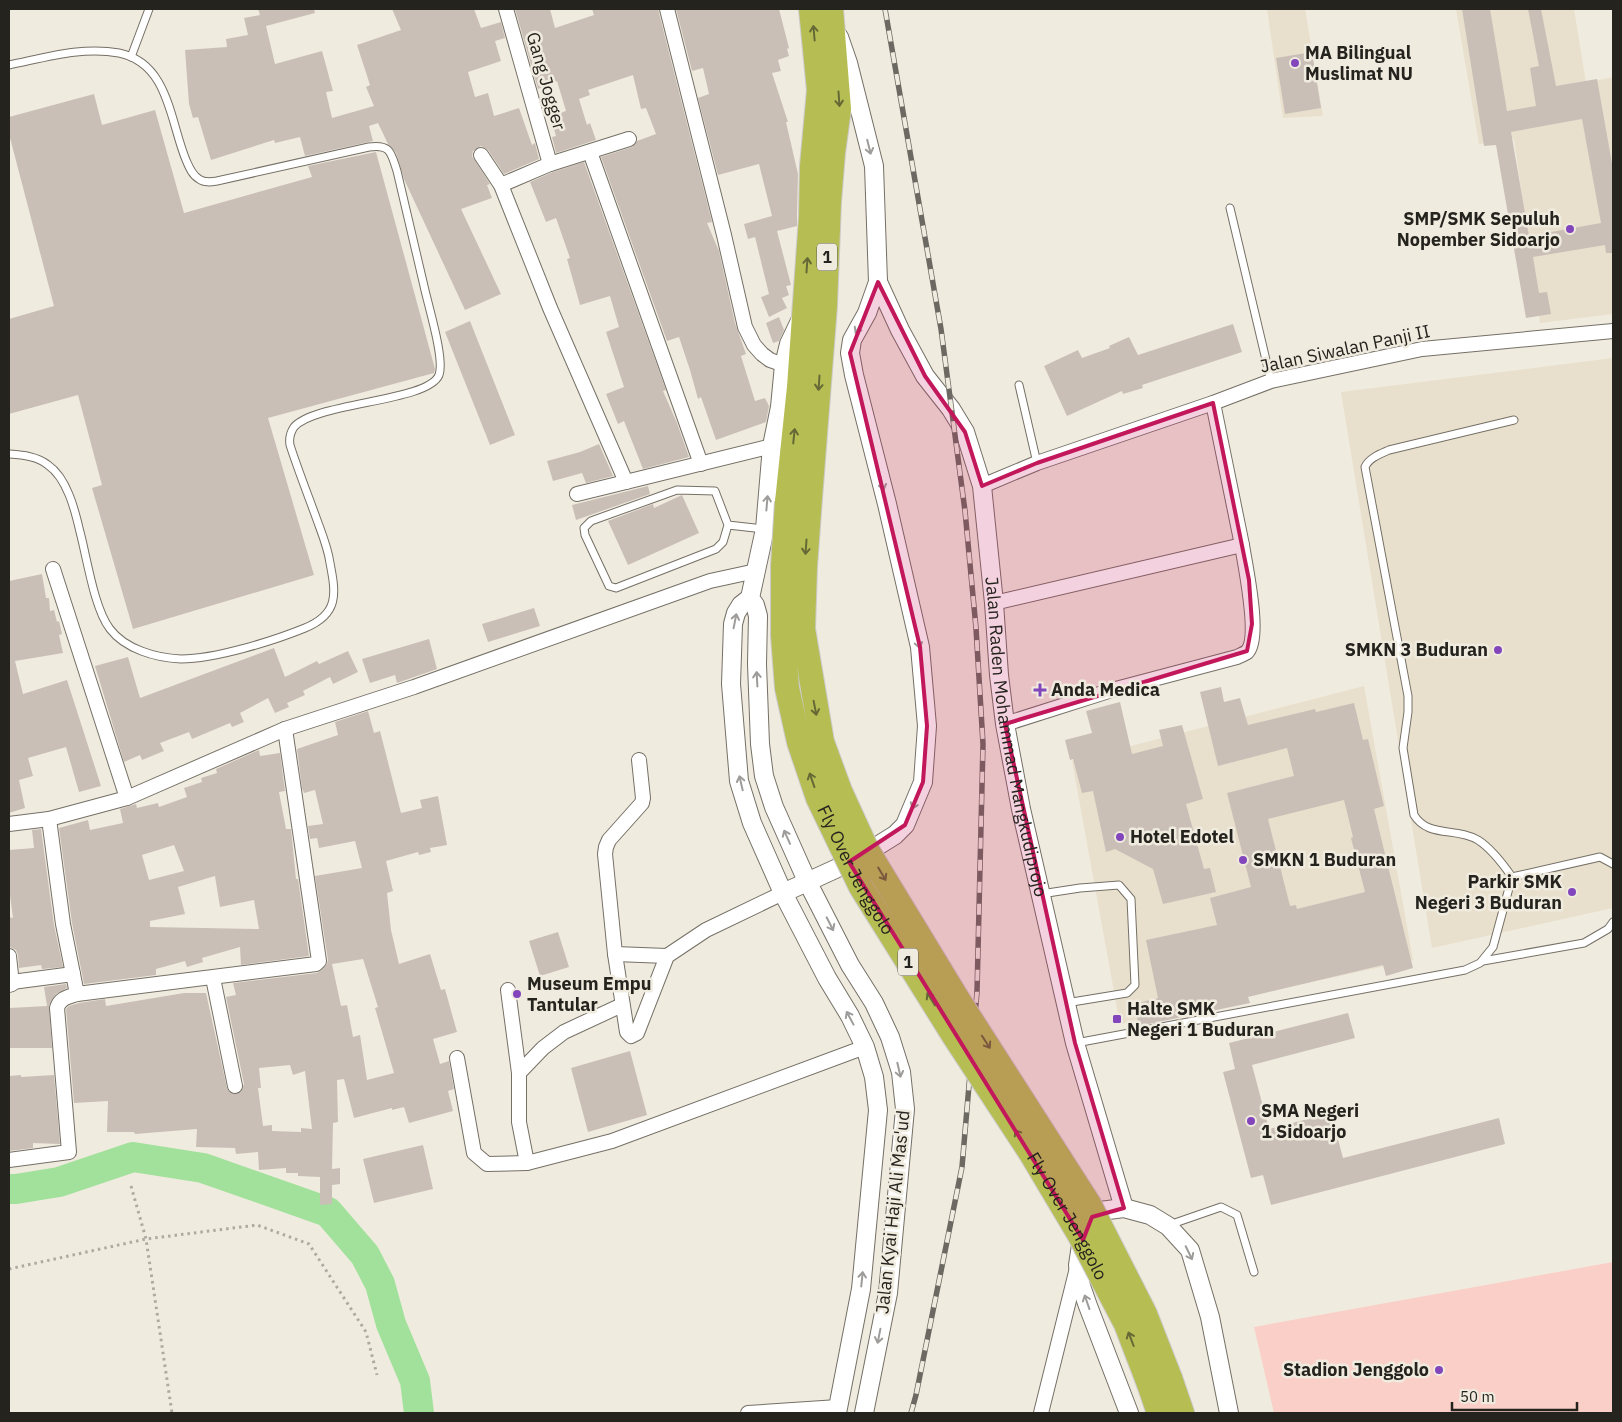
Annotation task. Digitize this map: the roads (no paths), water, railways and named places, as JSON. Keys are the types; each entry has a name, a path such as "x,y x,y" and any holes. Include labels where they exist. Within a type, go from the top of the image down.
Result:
{"highway":[{"name":"1","path":"803,314 811,217 812,166 825,11"},
{"name":"Fly Over Jenggolo","path":"825,11 839,109 829,202 823,335 805,567 803,629 822,742 840,791 867,850 957,998 1089,1204 1145,1314 1159,1381"},
{"name":"Fly Over Jenggolo","path":"803,314 799,387 787,502 783,576 783,636 787,688 799,742 818,798 861,887 954,1036 1032,1155 1079,1234 1126,1324 1159,1381"},
{"name":"1","path":"1159,1381 1159,1413"},
{"name":"1","path":"1159,1381 1182,1413"}],"street":[{"name":"Gang Jogger","path":"506,9 550,164"},
{"path":"667,9 724,235 745,327 754,345 762,354 770,360 784,365"},
{"name":"Jalan Raden Mohammad Mangkudiprojo","path":"783,893 855,860 895,835 905,825 923,782 927,726 920,647 850,353 852,340 867,313 878,282 874,166 848,62 825,11"},
{"path":"501,186 550,164 629,139"},
{"path":"590,152 701,464"},
{"path":"481,154 501,186 550,308 626,482"},
{"name":"Jalan Raden Mohammad Mangkudiprojo","path":"878,282 900,330 921,368 965,432 982,486 994,602 998,675 1021,809 1075,1043 1124,1208"},
{"path":"615,954 666,956 706,930 783,893 752,823 740,781 730,684 736,613 750,598 765,529 772,446 780,408 784,365 792,336 803,314"},
{"name":"Jalan Siwalan Panji II","path":"982,486 1037,463 1213,404 1271,381 1422,349 1613,331"},
{"path":"1005,724 1112,690 1236,657 1247,652 1251,643 1252,624 1249,580 1213,404"},
{"path":"577,494 772,446"},
{"path":"994,602 1242,545"},
{"path":"53,569 127,798"},
{"path":"9,824 49,818 127,798 285,728 414,687 710,581 756,571"},
{"path":"750,598 755,605 758,616 757,674 760,744 764,776 774,807 807,881"},
{"path":"9,1160 69,1152 57,1008 58,1003 63,998 77,994 316,964 319,961 285,728"},
{"path":"638,760 642,803 609,840 606,847 615,954 626,1032 631,1036 638,1033 666,956"},
{"path":"49,818 55,876 77,994"},
{"name":"Jalan Kyai Haji Ali Mas'ud","path":"807,881 850,965 874,1003 890,1037 901,1072 905,1110 888,1293 864,1413"},
{"name":"Jalan Kyai Haji Ali Mas'ud","path":"783,893 865,1047 874,1077 878,1110 861,1289 837,1410"},
{"path":"9,956 10,983 73,974"},
{"path":"214,978 235,1086"},
{"path":"508,990 519,1073 520,1122 526,1163"},
{"path":"519,1073 543,1048 564,1032 622,1006"},
{"path":"458,1058 474,1152 487,1164 526,1163 612,1141 865,1047"},
{"path":"1041,1413 1087,1226 1092,1216 1100,1211 1124,1208 1150,1215 1168,1226 1190,1250 1210,1317 1229,1413"},
{"path":"1078,1265 1084,1293 1129,1413"},
{"path":"748,1413 837,1410"}],"lane":[{"path":"131,57 149,9"},
{"path":"9,65 63,54 89,51 119,53 131,57 152,71 168,100 188,165 195,176 202,181 217,181 369,147 384,147 390,151 397,170 439,355 440,371 434,382 419,390 322,414 304,420 295,426 291,432 289,443 330,559 334,589 332,607 324,617 305,628 234,650 199,657 181,659 151,654 122,641 110,630 97,601 72,503 59,477 50,465 43,461 24,455 9,454"},
{"path":"1230,208 1271,381"},
{"path":"1019,385 1037,463"},
{"path":"1481,962 1493,947 1512,878 1499,858 1478,840 1456,833 1428,828 1420,823 1414,814 1403,748 1408,712 1408,696 1403,661 1390,604 1365,467 1367,462 1389,450 1514,420"},
{"path":"677,490 715,491 728,525 723,542 716,549 616,588 609,586 585,535 584,528 591,521 677,490"},
{"path":"728,525 765,529"},
{"path":"1512,878 1600,857 1613,864"},
{"path":"1041,894 1119,885 1131,899 1135,985 1127,993 1066,1003"},
{"path":"1075,1043 1466,970 1481,962 1584,943 1608,929 1613,922"},
{"path":"1168,1226 1221,1207 1237,1214 1254,1272"}],"waterway":[{"path":"9,1189 59,1182 133,1157 203,1168 328,1212 365,1255 380,1284 391,1324 415,1381 419,1413"}],"railway":[{"path":"885,9 941,329 965,511 976,628 983,744 977,992 962,1167 911,1413"}],"place":[{"name":"MA Bilingual Muslimat NU","path":"1295,63"},
{"name":"SMP/SMK Sepuluh Nopember Sidoarjo","path":"1570,229"},
{"name":"SMKN 3 Buduran","path":"1498,650"},
{"name":"Anda Medica","path":"1040,690"},
{"name":"Hotel Edotel","path":"1120,837"},
{"name":"SMKN 1 Buduran","path":"1243,860"},
{"name":"Parkir SMK Negeri 3 Buduran","path":"1572,892"},
{"name":"Museum Empu Tantular","path":"517,994"},
{"name":"Halte SMK Negeri 1 Buduran","path":"1117,1019"},
{"name":"SMA Negeri 1 Sidoarjo","path":"1251,1121"},
{"name":"Stadion Jenggolo","path":"1439,1370"}]}
